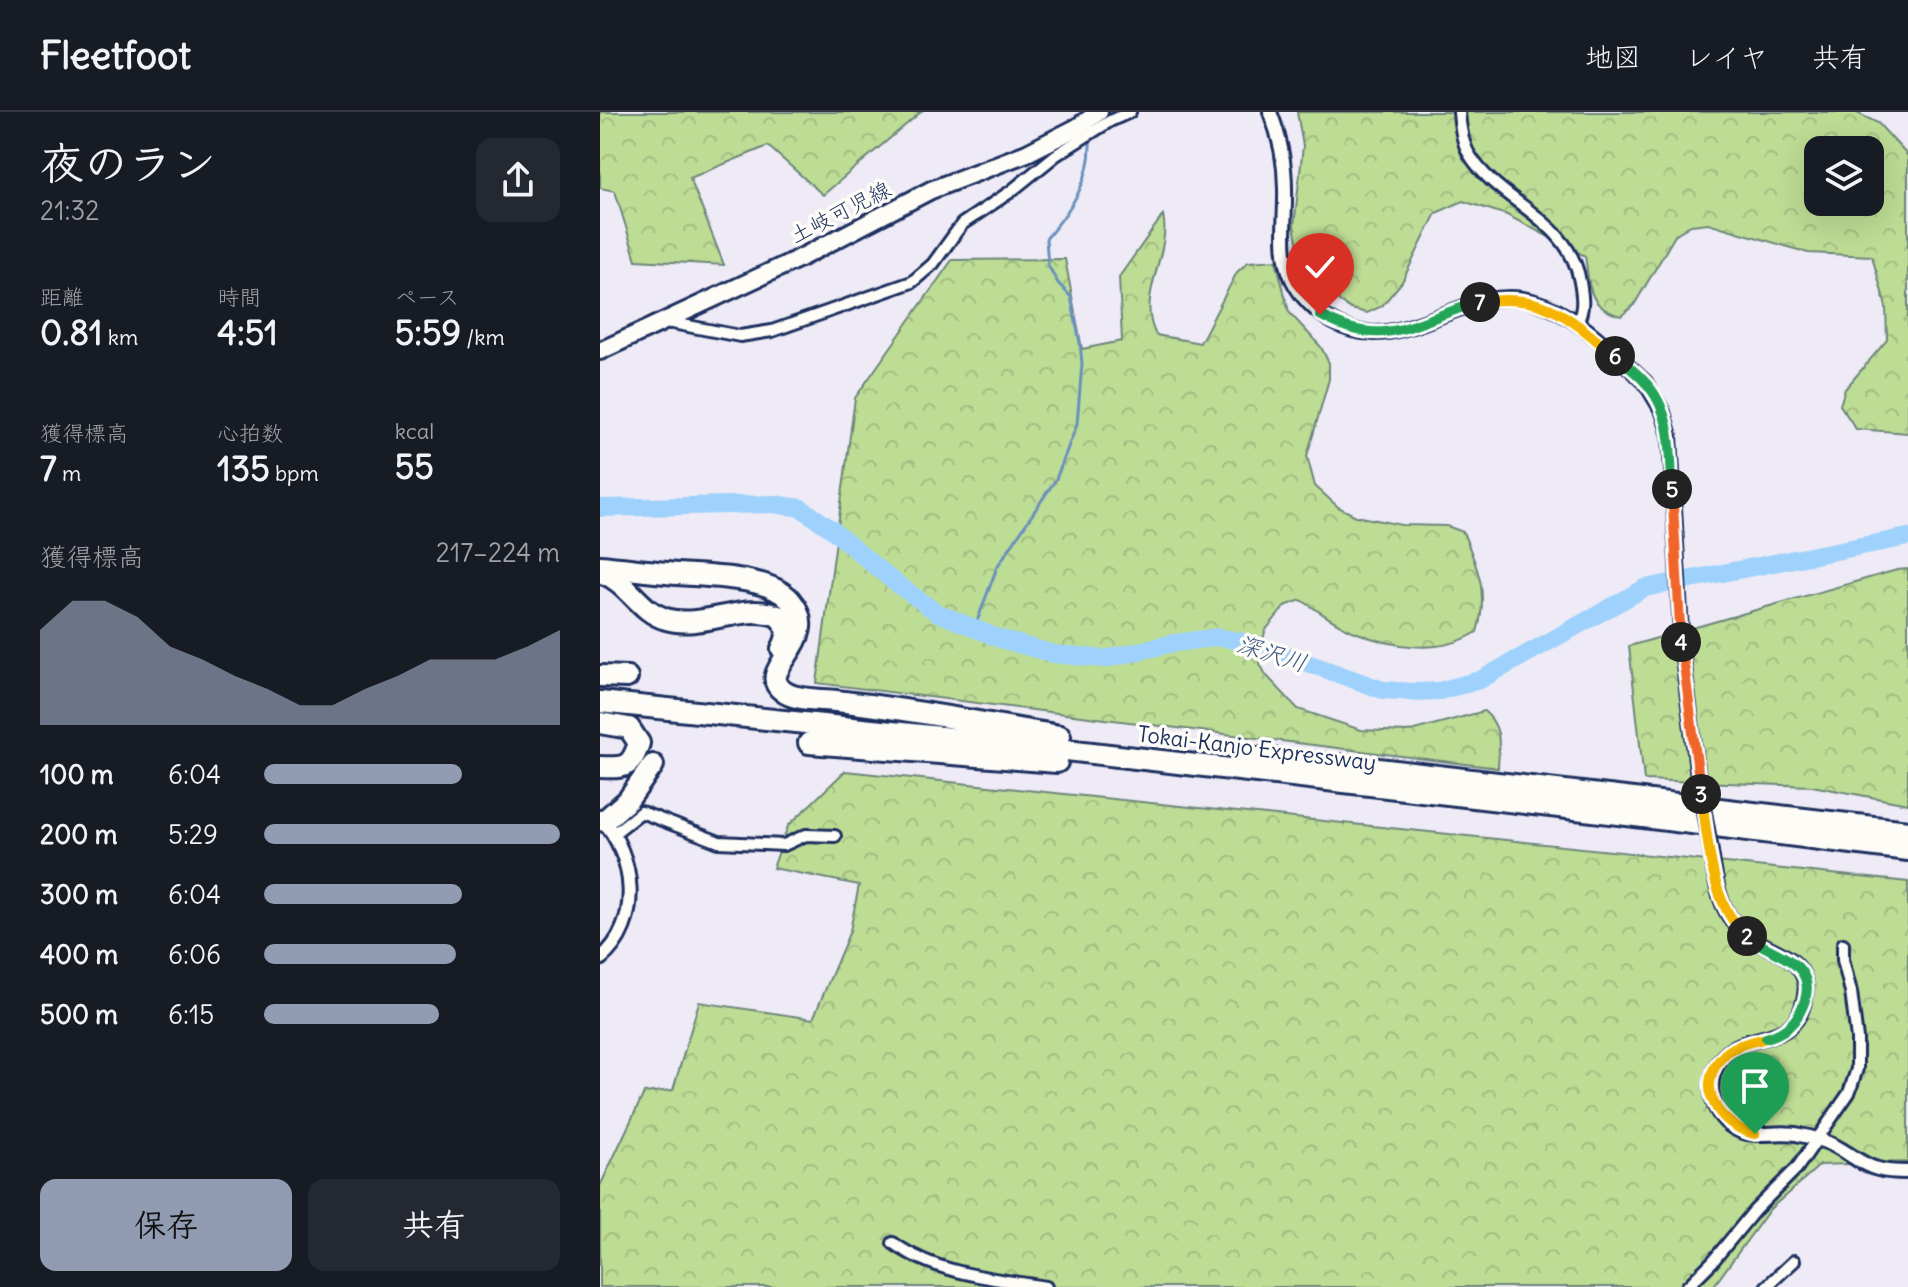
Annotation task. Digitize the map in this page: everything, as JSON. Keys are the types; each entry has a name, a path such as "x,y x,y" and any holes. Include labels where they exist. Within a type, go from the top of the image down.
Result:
{"highway":[{"path":"600,566 750,582 781,593 795,608 800,625 793,649 774,676 776,685 790,696 865,704 1060,736"},
{"path":"600,572 622,582 644,607 663,619 685,621 760,611 778,616 788,631 787,640 782,649 766,662"},
{"path":"600,676 627,677"},
{"name":"Tokai-Kanjo Expressway","path":"600,694 896,725 1060,736 1378,769 1908,831"},
{"name":"Tokai-Kanjo Expressway","path":"600,702 1265,773 1845,842 1908,853"},
{"path":"600,723 629,728 639,743 635,758 629,764 600,767"},
{"path":"809,743 1160,769 1265,773"},
{"path":"606,824 653,765"}],"main road":[{"name":"土岐可児線","path":"600,351 800,258 931,190 1079,133 1104,117"}],"street":[{"path":"1104,117 1130,112"},
{"path":"1270,112 1283,152 1286,259 1291,278 1320,315 1343,328 1367,333 1392,332 1477,303 1504,299 1531,300 1577,324 1654,392 1670,436 1682,650 1699,785 1718,893 1729,917 1754,941 1784,954 1799,968 1805,982 1801,1010 1791,1025 1778,1035 1726,1053 1715,1067 1710,1086 1713,1104 1723,1120 1739,1131 1799,1134 1833,1145 1875,1169 1908,1172"},
{"path":"1459,112 1468,152 1482,170 1557,234 1576,259 1584,309 1577,324"},
{"path":"666,321 740,336 772,331 912,282 933,264 962,224 1010,192 1079,133"},
{"path":"600,959 622,934 628,918 626,864 606,824 641,812 719,842 784,845 806,835 835,836"},
{"path":"1687,1287 1754,1211 1781,1186 1849,1093 1857,1069 1857,1039 1843,944"},
{"path":"893,1243 937,1265 1046,1287"},
{"path":"1766,1287 1794,1261"}],"green space":[{"path":"600,112 921,112 823,195 768,146 690,178 724,265 636,260 615,191 600,188"},
{"path":"1297,112 1855,112 1878,123 1908,156 1908,433 1856,429 1840,405 1845,389 1887,340 1886,307 1872,256 1808,253 1708,223 1691,225 1676,234 1634,305 1621,316 1596,301 1585,256 1507,215 1463,201 1436,213 1402,282 1382,306 1367,313 1351,309 1339,301 1332,287 1300,256 1294,226 1303,146"},
{"path":"1163,215 1163,245 1150,305 1156,335 1200,343 1237,272 1248,262 1276,260 1289,312 1321,347 1329,363 1329,379 1307,456 1315,486 1338,507 1356,516 1402,525 1447,526 1463,532 1480,581 1482,605 1477,632 1448,644 1433,646 1401,645 1370,638 1341,625 1301,600 1285,606 1265,631 1259,662 1266,675 1298,709 1361,730 1407,732 1484,711 1497,730 1498,768 817,683 855,398 952,260 1065,259 1082,349 1122,341 1119,277"},
{"path":"1908,569 1908,804 1812,786 1644,780 1629,646"},
{"path":"845,771 1908,882 1908,1162 1820,1165 1770,1209 1713,1287 600,1287 600,1186 644,1093 673,1090 699,1002 813,1019 850,931 859,885 773,868 788,826"}],"waterway":[{"path":"975,627 997,567 1056,479 1077,424 1082,364 1080,343 1071,297 1048,265 1046,239 1064,216 1084,181 1090,139"},
{"name":"深沢川","path":"600,508 774,504 801,508 936,612 1000,639 1054,654 1105,659 1169,644 1218,637 1254,644 1383,690 1414,692 1439,691 1480,680 1645,588 1908,537"}],"route":[{"path":"1320,315 1343,328 1367,333 1392,332 1477,303 1504,299 1531,300 1577,324 1654,392 1670,436 1682,650 1699,785 1718,893 1729,917 1740,930 1754,941 1784,954 1799,968 1805,982 1801,1010 1791,1025 1778,1035 1726,1053 1715,1067 1710,1086 1713,1104 1723,1120 1739,1131 1755,1134"}]}
